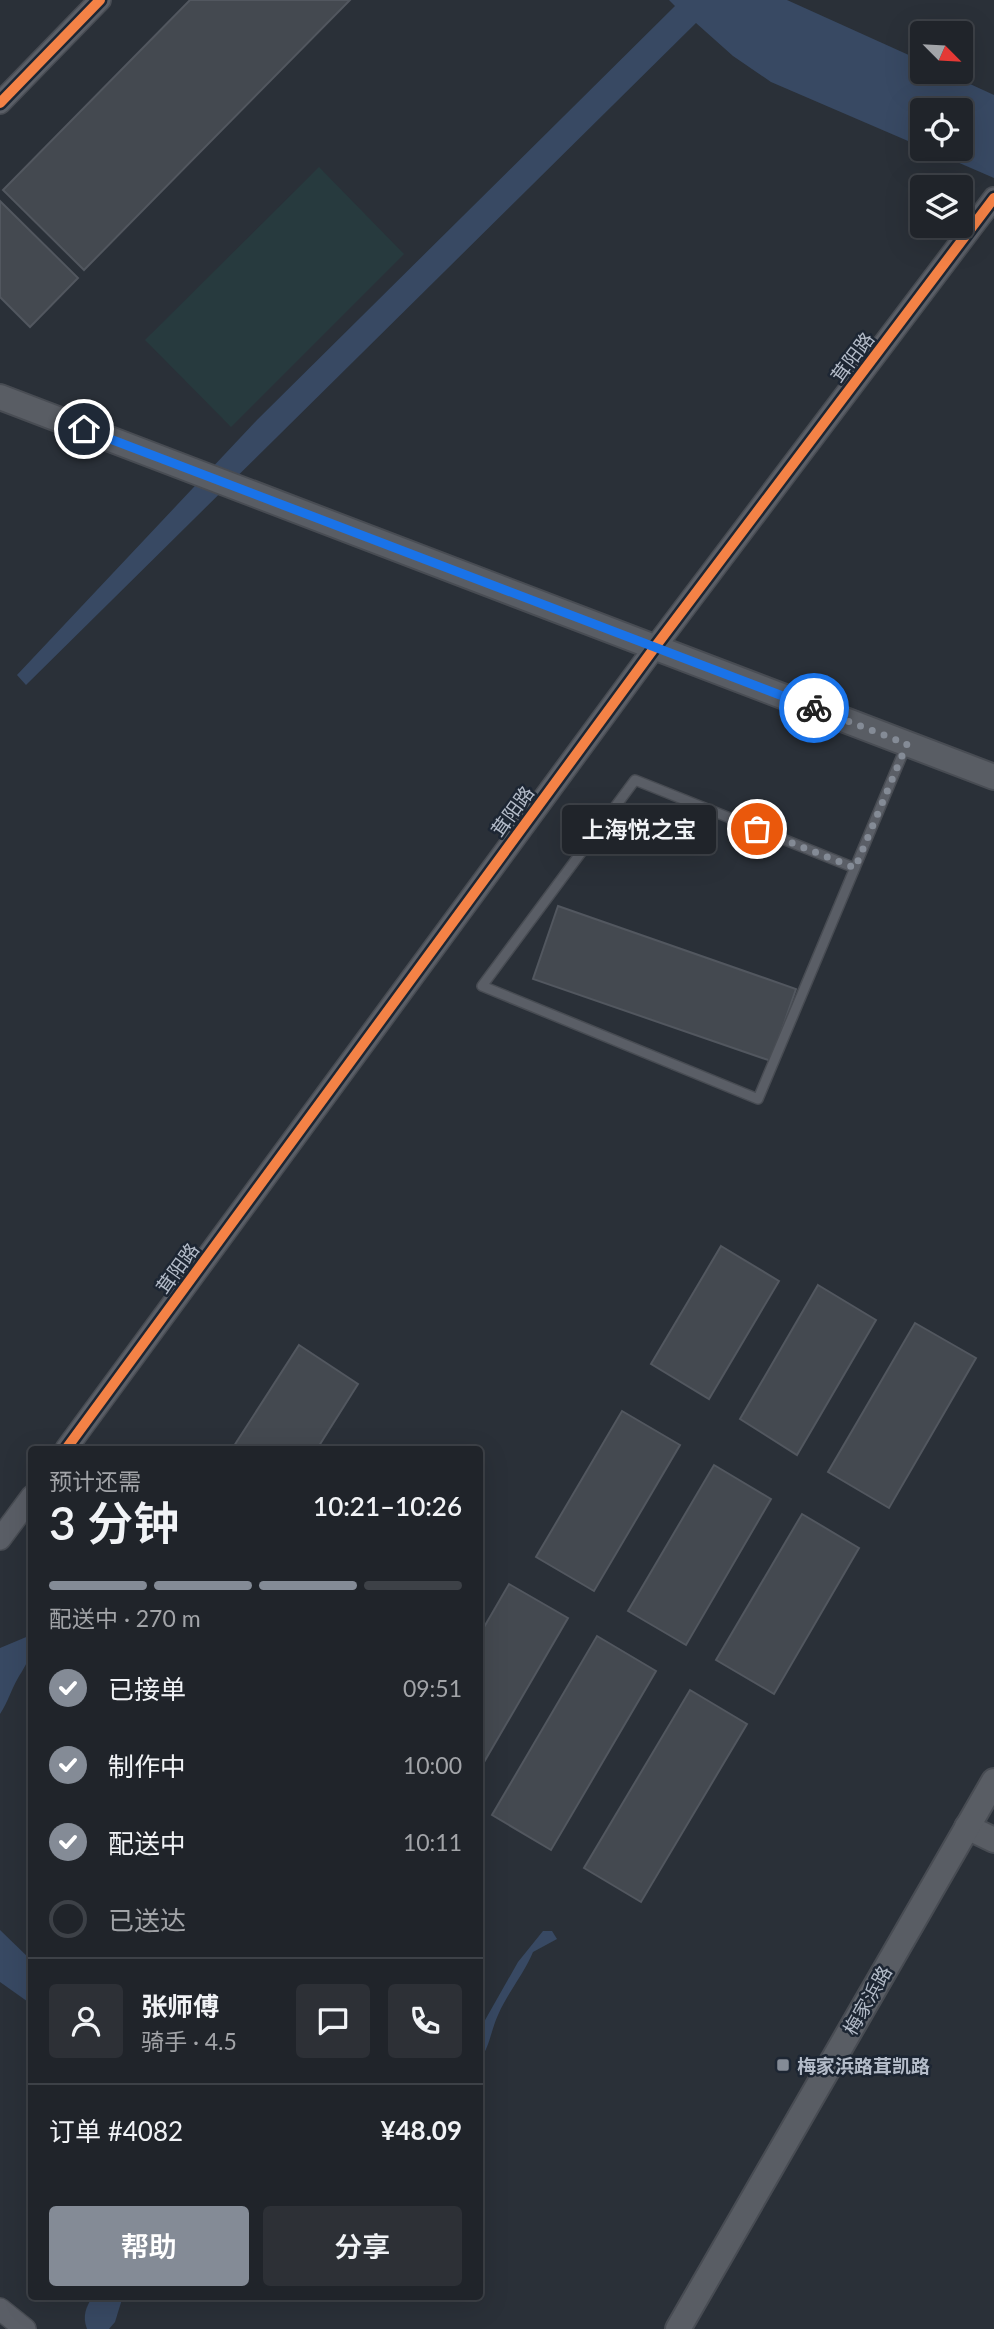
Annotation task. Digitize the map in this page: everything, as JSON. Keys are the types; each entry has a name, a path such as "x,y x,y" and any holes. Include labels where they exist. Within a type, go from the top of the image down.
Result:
{"main road":[{"path":"0,397 994,777"},
{"name":"梅家浜路","path":"678,2329 967,1828 992,1790"},
{"path":"967,1828 994,1840"}],"street":[{"path":"0,103 100,0"},
{"name":"茸阳路","path":"68,1446 654,647 994,198"},
{"path":"0,1539 28,1501"},
{"path":"0,2309 25,2329"}],"lane":[{"path":"855,868 635,780 482,986 758,1100 907,744"}],"green space":[{"path":"319,167 404,254 231,427 145,340"}],"water":[{"path":"669,0 787,0 910,56 910,84 970,84 994,95 994,178 955,161 973,161 973,98 910,98 910,142 771,82 733,56 696,23 26,685 17,675 257,420 675,6"},
{"path":"28,1636 28,1660 0,1714 0,1648"},
{"path":"0,1930 28,1957 28,2002 0,1982"},
{"path":"543,1931 552,1931 557,1939 533,1952 502,2007 483,2054 483,2024 518,1962"},
{"path":"90,2300 122,2300 115,2322 109,2329 87,2329 85,2320"}],"building":[{"path":"190,0 350,0 84,270 3,190"},
{"path":"0,201 78,278 30,327 0,297"},
{"path":"558,906 796,989 771,1061 533,979"},
{"path":"721,1246 779,1281 709,1399 651,1364"},
{"path":"818,1285 876,1320 797,1455 740,1419"},
{"path":"915,1323 976,1358 889,1508 828,1472"},
{"path":"299,1345 358,1384 319,1446 234,1446"},
{"path":"622,1411 680,1445 594,1591 536,1557"},
{"path":"714,1465 771,1499 686,1645 628,1611"},
{"path":"802,1514 859,1548 774,1694 716,1660"},
{"path":"509,1584 568,1618 483,1764 483,1629"},
{"path":"597,1636 656,1671 551,1850 492,1815"},
{"path":"690,1690 747,1724 641,1902 584,1868"}],"cycle path":[{"path":"0,103 100,0"},
{"path":"68,1446 655,647 994,198"}],"way so far":[{"path":"757,829 855,868 907,744 814,708"}],"place":[{"name":"上海悦之宝","path":"757,829"},
{"name":"梅家浜路茸凯路","path":"783,2065"}],"route":[{"path":"84,429 814,708"}]}
